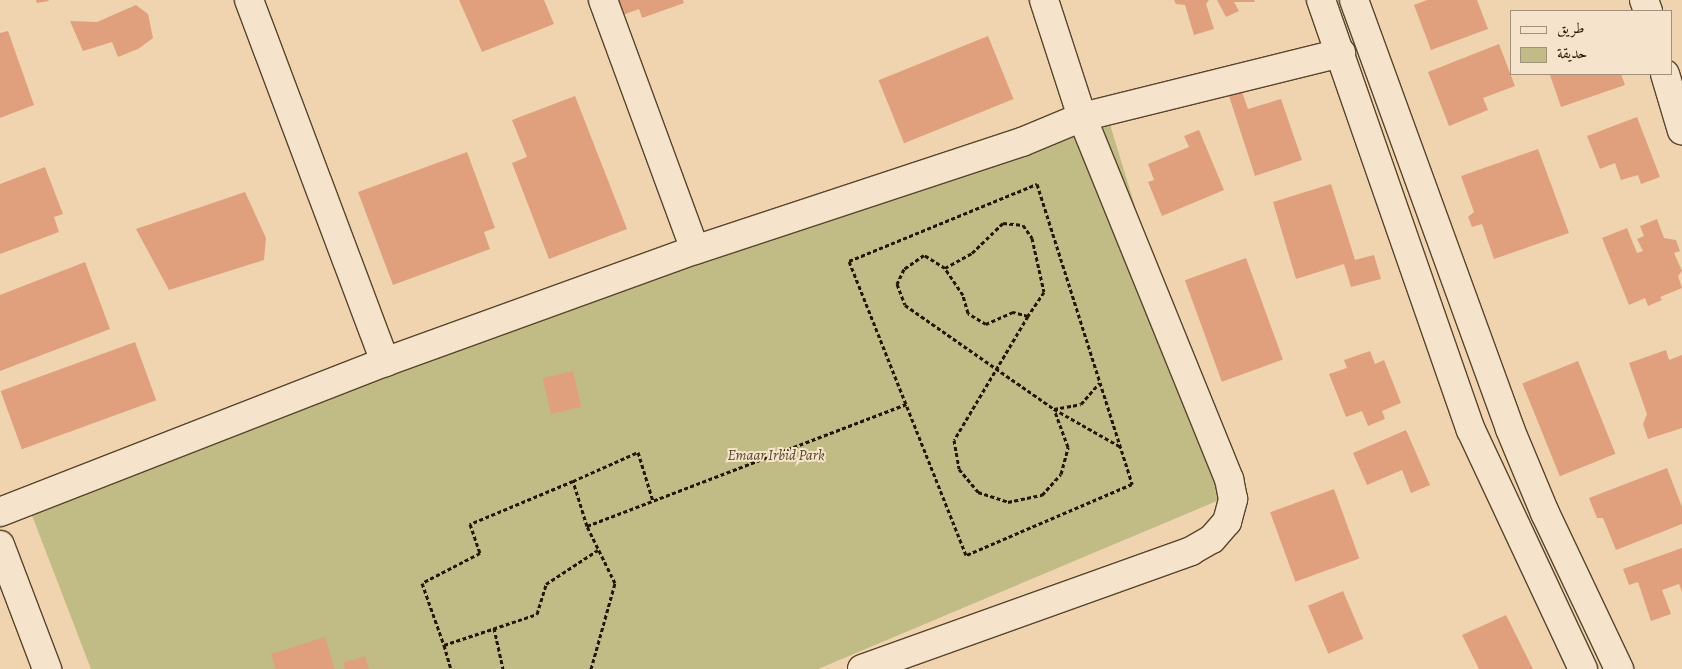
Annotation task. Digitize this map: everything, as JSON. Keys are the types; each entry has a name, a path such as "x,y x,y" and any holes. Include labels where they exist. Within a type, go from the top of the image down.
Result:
{"street":[{"path":"248,0 385,362"},
{"path":"603,0 695,250"},
{"path":"862,669 1191,551 1212,539 1227,522 1233,499 1229,479 1082,118 1044,0"},
{"path":"1321,0 1471,430 1583,669"},
{"path":"1354,0 1510,430 1544,513 1619,669"},
{"path":"0,512 385,362 695,250 1022,142 1082,118 1341,53"},
{"path":"1666,75 1682,131"},
{"path":"0,545 47,669"}],"path":[{"path":"1037,184 1132,484 966,555 906,404 849,261 1037,184"},
{"path":"945,268 972,253 1004,223 1024,225 1032,238 1044,292 954,440 960,469 978,492 1008,502 1042,495 1061,474 1068,447 1054,409"},
{"path":"1028,316 1013,312 986,324 968,313 963,295 945,268 924,255 904,269 897,284 905,306 1054,409 1120,447"},
{"path":"1054,409 1081,404 1100,382"},
{"path":"587,526 906,404"},
{"path":"451,669 422,582 480,553 470,524 638,452 653,501"},
{"path":"573,480 587,526 615,583 591,669"},
{"path":"444,645 537,614 546,584 598,550"},
{"path":"494,628 503,669"}],"green space":[{"name":"Emaar Irbid Park","path":"1105,108 1224,498 818,669 91,669 28,505"}],"building":[{"path":"36,0 48,0 49,1 37,3"},
{"path":"459,0 544,0 554,24 482,52"},
{"path":"609,0 683,0 684,3 642,18 639,9 623,15"},
{"path":"1174,0 1209,0 1206,4 1214,29 1194,35 1185,5 1176,4"},
{"path":"1217,0 1254,0 1255,2 1234,2 1239,11 1226,17"},
{"path":"1427,0 1477,0 1488,29 1431,50 1414,5"},
{"path":"136,5 148,14 153,38 138,49 118,57 112,42 83,51 70,21 97,22"},
{"path":"8,31 34,105 0,118 0,33"},
{"path":"988,36 1013,99 904,143 879,80"},
{"path":"1499,44 1515,86 1483,98 1488,110 1449,126 1428,72"},
{"path":"1550,75 1621,75 1625,85 1561,107"},
{"path":"1241,89 1248,109 1281,99 1302,160 1255,176 1227,90"},
{"path":"575,96 627,229 549,259 512,163 527,157 512,120"},
{"path":"1637,117 1660,177 1641,184 1638,175 1621,180 1615,163 1600,169 1587,136"},
{"path":"1199,130 1224,190 1162,216 1148,182 1154,180 1148,164 1189,147 1184,136"},
{"path":"1538,149 1569,233 1494,259 1482,224 1472,227 1468,217 1474,212 1461,176"},
{"path":"467,152 495,228 484,232 490,249 393,285 358,192"},
{"path":"45,167 63,214 54,217 59,232 0,254 0,184"},
{"path":"1331,184 1355,260 1374,255 1381,279 1351,287 1344,264 1296,279 1273,202"},
{"path":"245,192 266,238 264,260 169,290 136,229"},
{"path":"1657,219 1664,238 1676,240 1680,251 1674,253 1682,271 1678,276 1682,288 1660,297 1662,300 1648,306 1645,298 1629,305 1602,238 1627,228 1637,253 1643,251 1637,239 1644,236 1640,226"},
{"path":"1246,258 1283,359 1222,382 1185,280"},
{"path":"85,262 110,329 0,371 0,295"},
{"path":"135,342 156,400 22,449 1,391"},
{"path":"1666,350 1669,360 1682,355 1682,428 1648,439 1643,424 1647,414 1629,363"},
{"path":"1370,351 1375,364 1384,360 1401,403 1382,411 1385,419 1368,426 1362,411 1346,417 1329,374 1347,368 1344,360"},
{"path":"1578,361 1615,454 1560,476 1522,383"},
{"path":"573,371 581,407 551,414 543,378"},
{"path":"1406,430 1430,485 1411,493 1402,470 1367,485 1353,453"},
{"path":"1667,468 1682,507 1682,524 1616,550 1603,518 1597,518 1589,498"},
{"path":"1334,489 1359,559 1295,582 1270,512"},
{"path":"1682,548 1682,592 1679,584 1662,590 1671,614 1651,621 1638,582 1629,585 1623,569"},
{"path":"1343,591 1363,639 1328,654 1308,606"},
{"path":"1506,615 1533,669 1479,669 1462,635"},
{"path":"325,637 335,669 276,669 271,654"},
{"path":"365,656 369,669 345,669 343,663"}]}
